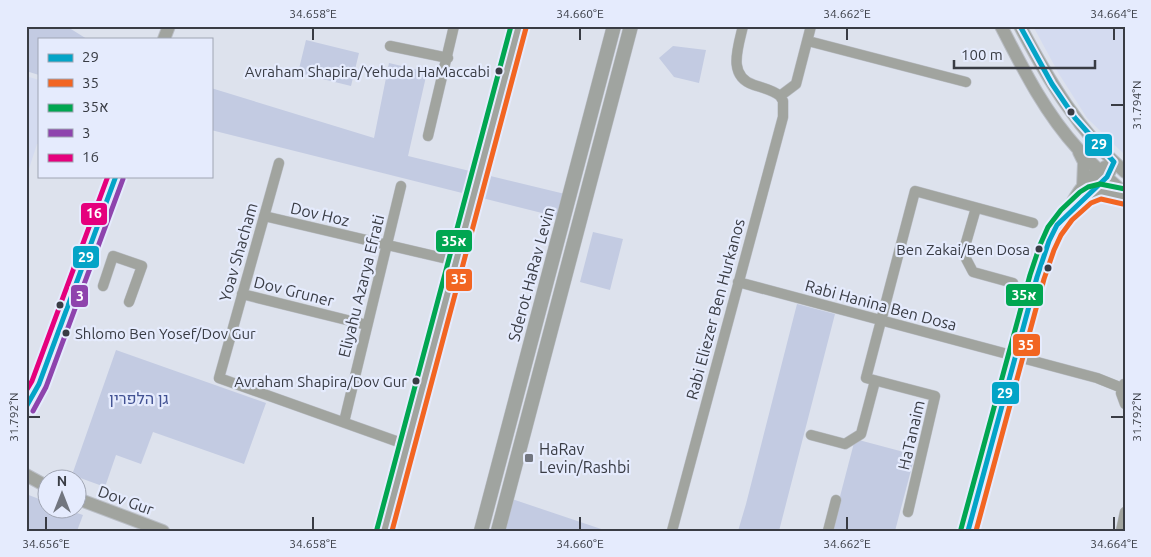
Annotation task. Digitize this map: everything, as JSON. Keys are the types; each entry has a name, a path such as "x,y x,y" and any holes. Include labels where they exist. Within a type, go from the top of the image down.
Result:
{"main road":[{"name":"Sderot HaRav Levin","path":"481,531 614,26"},
{"name":"Sderot HaRav Levin","path":"498,531 631,26"}],"street":[{"path":"164,38 169,26"},
{"path":"428,136 448,58 454,26"},
{"path":"384,531 518,26"},
{"path":"743,26 736,62 738,73 744,80 775,92 780,96 796,84 811,26"},
{"path":"1001,26 1029,80 1051,116 1078,149 1125,195"},
{"path":"1020,26 1052,84 1075,118 1125,172"},
{"path":"808,41 966,82"},
{"path":"390,46 448,58"},
{"name":"Rabi Eliezer Ben Hurkanos","path":"672,531 783,117 783,101 780,96"},
{"path":"1078,149 1084,162 1085,192"},
{"name":"Yoav Shacham","path":"279,162 219,378 344,422"},
{"path":"968,531 1037,277 1049,241 1057,225 1067,213 1077,207 1085,192 1114,162"},
{"path":"26,407 39,384 115,178"},
{"name":"Eliyahu Azarya Efrati","path":"344,422 401,186"},
{"path":"811,435 845,444 861,434 875,381 866,378 914,191 1033,223"},
{"path":"1085,192 1112,192 1125,195"},
{"path":"976,208 963,253 973,272 1013,283"},
{"name":"Dov Hoz","path":"264,216 456,261"},
{"path":"103,286 113,256 142,266 129,302"},
{"name":"Rabi Hanina Ben Dosa","path":"738,282 1123,386"},
{"name":"Dov Gruner","path":"242,294 367,325"},
{"name":"HaTanaim","path":"875,381 935,396 908,512"},
{"path":"1123,386 1122,398 1125,404"},
{"path":"344,422 407,445"},
{"path":"26,475 38,482"},
{"path":"828,531 836,500"},
{"name":"Dov Gur","path":"88,504 163,531"},
{"path":"1121,531 1125,512"}],"shaded area":[{"path":"1033,26 1125,26 1125,155 1087,118 1059,74"},
{"path":"26,76 38,80 38,144 26,178"}],"green space":[{"path":"26,26 66,26 85,38 38,38 38,75 26,71"},
{"path":"306,40 359,53 351,86 298,73"},
{"path":"673,46 706,50 699,83 674,77 659,58"},
{"path":"389,63 427,72 408,156 565,194 558,217 212,130 212,88 374,138"},
{"path":"593,232 623,239 610,290 580,282"},
{"path":"797,304 835,314 779,531 738,531 746,504"},
{"name":"גן הלפרין","path":"116,350 266,403 244,464 153,432 141,464 116,455 105,487 88,481 88,470 74,470"},
{"path":"855,439 915,455 895,531 831,531"},
{"path":"26,494 38,499 38,520 81,520 77,531 26,531"},
{"path":"512,499 607,531 505,531"}],"transit line":[{"name":"35א","path":"377,529 511,26"},
{"name":"29","path":"968,531 1037,277 1049,241 1057,225 1107,177 1114,162 1075,118 1052,84 1020,26"},
{"name":"35","path":"392,531 526,28"},
{"name":"16","path":"26,391 32,381 107,178"},
{"name":"29","path":"26,407 39,384 115,178"},
{"name":"3","path":"33,411 46,387 123,179"},
{"name":"35א","path":"961,529 1030,275 1048,227 1061,210 1088,187 1100,184 1125,189"},
{"name":"35","path":"976,531 1044,279 1054,250 1061,235 1072,220 1091,203 1101,199 1123,204"}],"place":[{"name":"Avraham Shapira/Yehuda HaMaccabi","path":"499,71"},
{"name":"Ben Zakai/Ben Dosa","path":"1039,249"},
{"name":"Shlomo Ben Yosef/Dov Gur","path":"66,333"},
{"name":"Avraham Shapira/Dov Gur","path":"416,381"},
{"name":"HaRav Levin/Rashbi","path":"529,458"}]}
